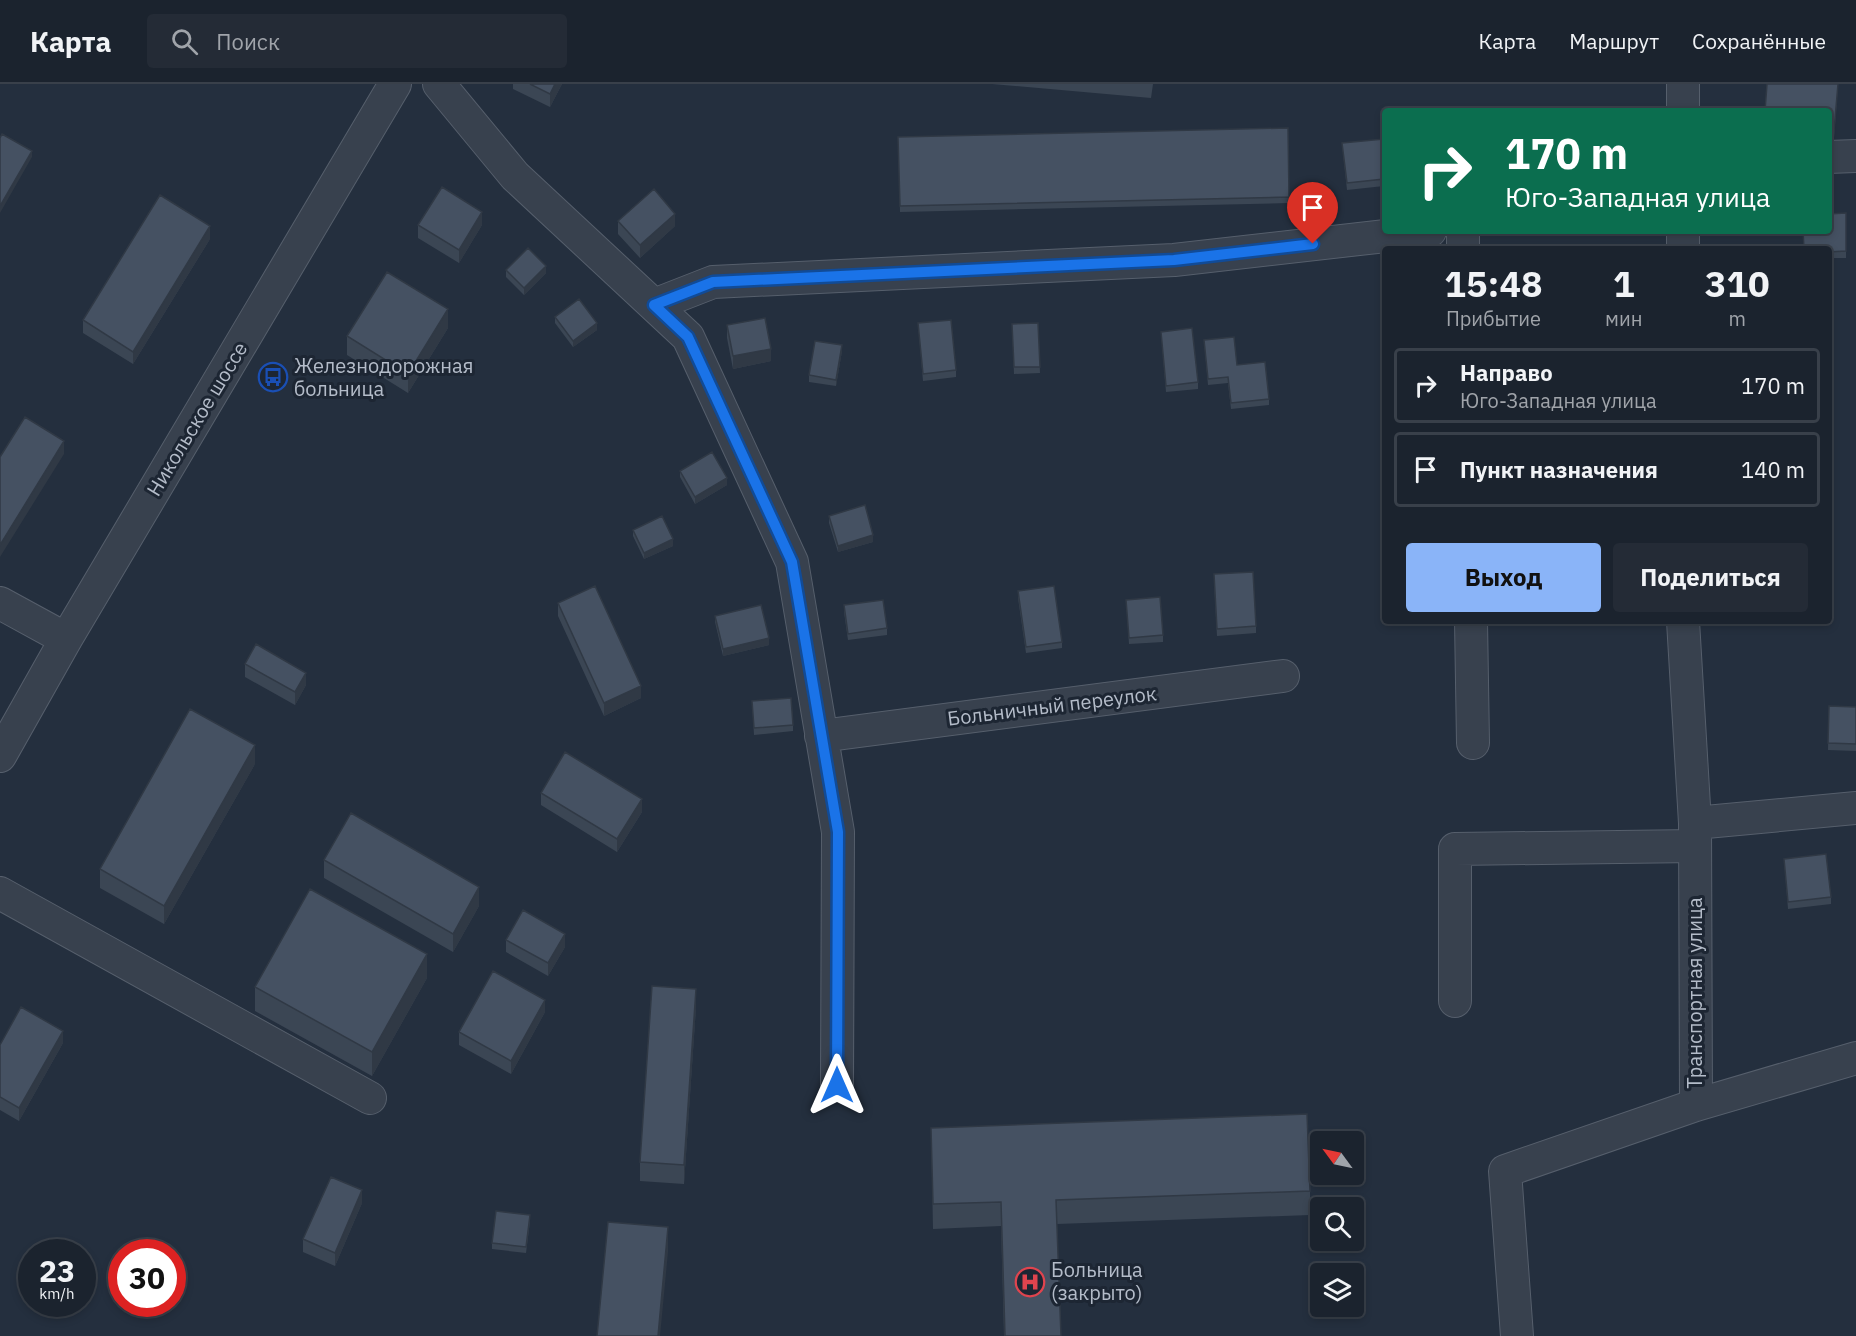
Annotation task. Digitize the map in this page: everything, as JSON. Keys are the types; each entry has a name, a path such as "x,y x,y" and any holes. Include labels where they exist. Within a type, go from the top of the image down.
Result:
{"street":[{"name":"Никольское шоссе","path":"0,756 66,639 395,84"},
{"path":"439,84 515,176 688,337 792,562 838,832 837,1085"},
{"path":"1683,84 1683,108"},
{"path":"1832,157 1856,156"},
{"path":"654,305 713,282 1174,260 1404,234"},
{"path":"0,603 66,639"},
{"path":"1471,624 1473,743"},
{"name":"Транспортная улица","path":"1516,1336 1505,1171 1696,1105 1695,835 1683,624"},
{"name":"Больничный переулок","path":"821,736 1283,676"},
{"path":"1455,1001 1455,849 1695,835 1856,808"},
{"path":"0,892 370,1098"},
{"path":"1696,1105 1856,1058"}],"building":[{"path":"530,84 555,84 550,94"},
{"path":"1767,84 1838,84 1834,131 1832,131 1832,108 1765,108"},
{"path":"1288,128 1289,197 900,206 898,137"},
{"path":"2,134 32,151 0,206 0,138"},
{"path":"1382,139 1382,179 1347,183 1342,143"},
{"path":"442,187 482,212 459,250 418,225"},
{"path":"654,189 675,214 640,245 618,221"},
{"path":"160,195 210,226 133,352 83,320"},
{"path":"1846,213 1846,251 1832,252 1832,246 1804,246 1803,234 1832,234 1832,214"},
{"path":"528,248 546,266 524,288 506,270"},
{"path":"387,272 448,309 408,374 347,336"},
{"path":"579,299 597,323 573,341 555,317"},
{"path":"765,318 771,349 733,356 727,325"},
{"path":"951,320 956,370 923,374 918,323"},
{"path":"1038,323 1040,367 1014,367 1012,324"},
{"path":"1192,328 1198,382 1166,386 1161,332"},
{"path":"1234,337 1237,365 1265,362 1269,399 1231,403 1228,377 1208,379 1204,340"},
{"path":"815,341 842,345 836,380 809,375"},
{"path":"25,417 64,441 0,545 0,457"},
{"path":"712,452 727,478 695,497 680,471"},
{"path":"865,505 873,535 838,546 829,516"},
{"path":"662,516 673,539 644,553 633,530"},
{"path":"1253,572 1256,626 1217,629 1214,574"},
{"path":"595,586 641,686 604,703 558,603"},
{"path":"1054,586 1062,642 1026,647 1018,591"},
{"path":"1160,597 1163,635 1129,638 1126,600"},
{"path":"883,600 887,628 848,634 844,605"},
{"path":"761,605 769,638 723,649 715,616"},
{"path":"256,644 306,673 295,692 245,664"},
{"path":"791,698 793,725 754,728 752,701"},
{"path":"1829,706 1856,707 1856,744 1828,743"},
{"path":"190,709 255,745 164,906 100,869"},
{"path":"565,752 642,799 617,839 541,793"},
{"path":"351,813 479,887 453,934 324,860"},
{"path":"1826,854 1831,897 1788,902 1784,859"},
{"path":"310,889 427,954 372,1052 255,987"},
{"path":"523,910 565,934 548,963 506,940"},
{"path":"493,971 545,1000 511,1061 459,1032"},
{"path":"652,986 696,989 684,1165 640,1162"},
{"path":"21,1007 63,1031 19,1108 0,1097 0,1045"},
{"name":"Больница (закрыто)","path":"1307,1114 1310,1191 1056,1200 1061,1336 1005,1336 1001,1202 933,1204 931,1128"},
{"path":"331,1177 362,1190 335,1253 303,1239"},
{"path":"496,1211 530,1215 526,1247 492,1243"},
{"path":"608,1222 668,1227 658,1336 597,1336"}],"place":[{"name":"Железнодорожная больница","path":"273,377"},
{"name":"Больница (закрыто)","path":"1030,1282"}],"route":[{"path":"837,1085 838,832 792,562 688,337 654,305 713,282 1174,260 1313,244"}]}
